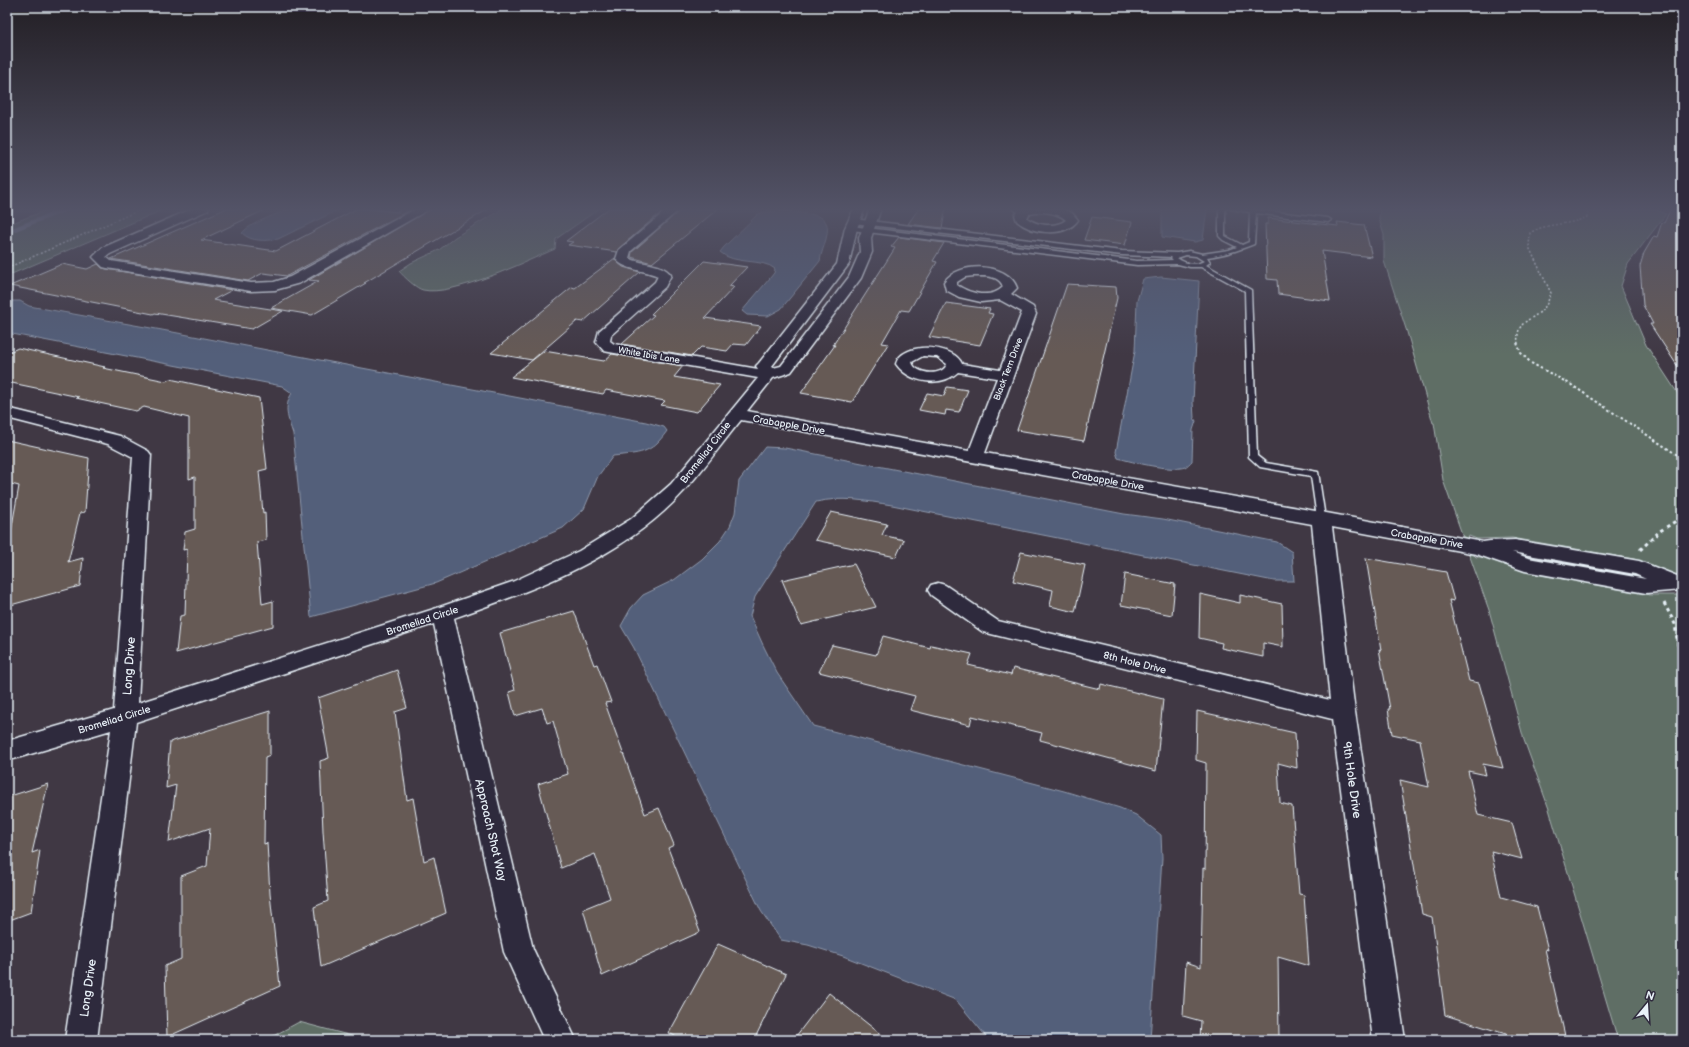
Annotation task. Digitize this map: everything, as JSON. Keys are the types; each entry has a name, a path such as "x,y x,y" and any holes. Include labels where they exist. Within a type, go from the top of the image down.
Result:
{"street":[{"path":"99,257 107,264 250,287 275,286 295,280 337,257"},
{"name":"White Ibis Lane","path":"623,257 622,259 630,264 653,269 665,275 660,284 604,334 603,342 609,348 768,375"},
{"path":"845,257 843,264 764,366 768,375 786,369 854,278 864,257"},
{"name":"Black Tern Drive","path":"974,457 1029,314 1025,307 1002,295"},
{"path":"954,367 1006,375"},
{"name":"Bromeliad Circle","path":"7,751 125,716 442,614 559,570 615,539 638,523 677,488 768,375"},
{"name":"Long Drive","path":"7,414 114,440 142,456 125,716 80,1040"},
{"name":"Crabapple Drive","path":"736,414 1321,518 1480,548 1525,564 1638,585 1681,585"},
{"name":"9th Hole Drive","path":"1321,518 1343,712 1390,1040"},
{"name":"8th Hole Drive","path":"938,590 991,627 1343,712"},
{"name":"Approach Shot Way","path":"442,614 520,952 560,1040"}],"lane":[{"path":"1093,257 1137,263 1178,262 1188,265 1202,265 1248,290 1253,457 1263,465 1315,474 1321,518"},
{"path":"1175,257 1174,258 1178,262"},
{"path":"1202,257 1206,260 1205,264 1202,265"}],"path":[{"path":"7,268 32,257"},
{"path":"1534,257 1551,293 1550,300 1539,314 1521,324 1518,328 1518,347 1520,352 1534,364 1611,410 1682,458"},
{"path":"1637,553 1643,545 1660,531 1682,518"},
{"path":"1662,600 1675,624 1682,662"}],"green space":[{"path":"7,257 52,257 7,276"},
{"path":"424,257 537,257 489,277 436,291 420,289 399,271"},
{"path":"1384,257 1633,257 1628,264 1621,286 1646,345 1682,400 1682,574 1675,575 1634,559 1512,538 1477,539 1469,536 1468,538 1463,537 1443,480 1434,423"},
{"path":"1469,554 1476,557 1484,557 1529,573 1650,595 1682,595 1682,1040 1618,1040 1549,809 1524,740 1489,610"},
{"path":"299,1022 367,1040 266,1040"}],"water":[{"path":"728,257 821,257 820,261 781,309 768,316 747,315 742,311 774,273 775,269 763,264 732,259"},
{"path":"1161,277 1199,281 1193,402 1194,418 1196,421 1193,430 1192,461 1185,467 1179,468 1152,466 1124,460 1118,458 1116,452 1135,351 1137,301 1143,279"},
{"path":"7,301 20,301 29,306 646,422 664,427 667,431 650,449 637,453 613,456 598,476 584,509 563,528 436,583 311,617 293,434 287,413 289,398 292,393 282,386 7,333"},
{"path":"765,447 785,448 1124,514 1163,519 1277,542 1292,552 1294,581 1274,581 892,505 835,499 816,502 755,597 750,616 763,645 777,673 813,726 1064,791 1120,808 1136,815 1161,835 1162,858 1150,1040 989,1040 956,1000 843,956 808,945 781,940 761,911 634,648 621,626 631,608 643,595 674,580 702,559 720,541 730,526 735,513 739,481"}],"building":[{"path":"116,257 322,257 287,276 263,273 248,281 111,259"},
{"path":"349,257 408,257 312,315 271,308 319,281 309,280"},
{"path":"631,257 659,257 652,263"},
{"path":"889,257 936,257 933,261 937,262 909,311 901,310 882,343 888,344 852,402 801,393 835,345 833,345"},
{"path":"1266,257 1323,257 1330,301 1278,294 1277,280 1267,279"},
{"path":"1643,257 1682,257 1682,373 1650,324 1653,324 1643,305 1640,266"},
{"path":"615,258 615,260 623,267 640,272 583,322 577,321 532,360 491,353 572,287 575,288"},
{"path":"704,261 747,267 729,286 734,287 705,318 761,326 746,345 733,344 727,351 701,347 692,356 622,344 654,315 651,314"},
{"path":"62,264 87,269 98,264 102,268 107,269 232,290 213,300 283,311 252,329 155,313 153,314 10,286"},
{"path":"1067,284 1116,287 1117,298 1084,441 1017,430"},
{"path":"946,303 990,309 988,313 993,314 980,345 929,337"},
{"path":"18,348 105,367 103,368 166,381 170,379 259,398 267,469 259,471 263,513 265,512 266,540 257,542 262,604 273,601 273,626 176,653 180,616 185,615 187,549 183,550 185,532 195,529 195,477 189,479 189,418 144,407 136,411 7,382 7,353"},
{"path":"544,351 604,361 612,354 683,366 674,377 720,385 697,412 661,405 665,401 606,390 603,394 511,377"},
{"path":"947,387 968,390 959,412 946,410 945,415 919,410 927,393 944,396"},
{"path":"7,440 89,458 85,512 80,513 68,562 83,558 80,586 7,606 7,555 19,486 7,483"},
{"path":"831,512 887,524 882,535 904,540 896,557 815,540"},
{"path":"1021,552 1085,565 1075,612 1050,606 1053,590 1013,581"},
{"path":"1366,558 1446,572 1454,601 1449,600 1469,681 1479,683 1503,768 1483,764 1486,775 1468,771 1478,815 1512,823 1522,859 1491,851 1501,897 1537,907 1548,950 1545,949 1566,1040 1525,1040 1445,1015 1432,917 1422,914 1400,780 1429,787 1420,740 1392,734 1388,709 1390,709 1379,649 1381,650"},
{"path":"854,564 876,607 801,625 782,580"},
{"path":"1125,574 1175,584 1172,615 1121,605"},
{"path":"1200,594 1240,603 1240,595 1282,604 1283,647 1263,643 1263,657 1221,648 1222,643 1199,638"},
{"path":"574,611 594,665 597,664 611,702 605,703 645,814 659,808 674,845 668,848 700,932 602,976 583,909 610,898 595,854 561,868 538,784 568,774 553,721 547,723 542,708 515,716 509,692 515,690 500,633"},
{"path":"883,636 930,648 931,645 972,654 968,665 1011,675 1013,668 1100,689 1101,684 1163,699 1156,771 1040,740 1042,733 972,716 970,725 910,710 915,696 819,672 832,645 876,655"},
{"path":"397,670 407,708 395,712 407,800 413,798 424,861 434,857 446,913 321,967 314,907 328,901 320,761 329,758 318,698"},
{"path":"270,711 270,755 265,757 264,844 267,843 270,894 280,986 167,1037 165,966 181,959 181,876 207,866 210,828 169,842 176,785 166,788 170,742"},
{"path":"1197,711 1295,733 1297,768 1278,763 1280,803 1292,806 1299,894 1304,895 1309,966 1278,957 1279,1040 1200,1040 1201,1021 1183,1016 1186,962 1201,967 1203,868 1205,869 1206,763 1196,760"},
{"path":"48,784 32,853 40,850 31,912 7,921 7,797"},
{"path":"718,944 786,974 754,1040 683,1040 669,1033"},
{"path":"829,993 888,1040 793,1040"}]}
